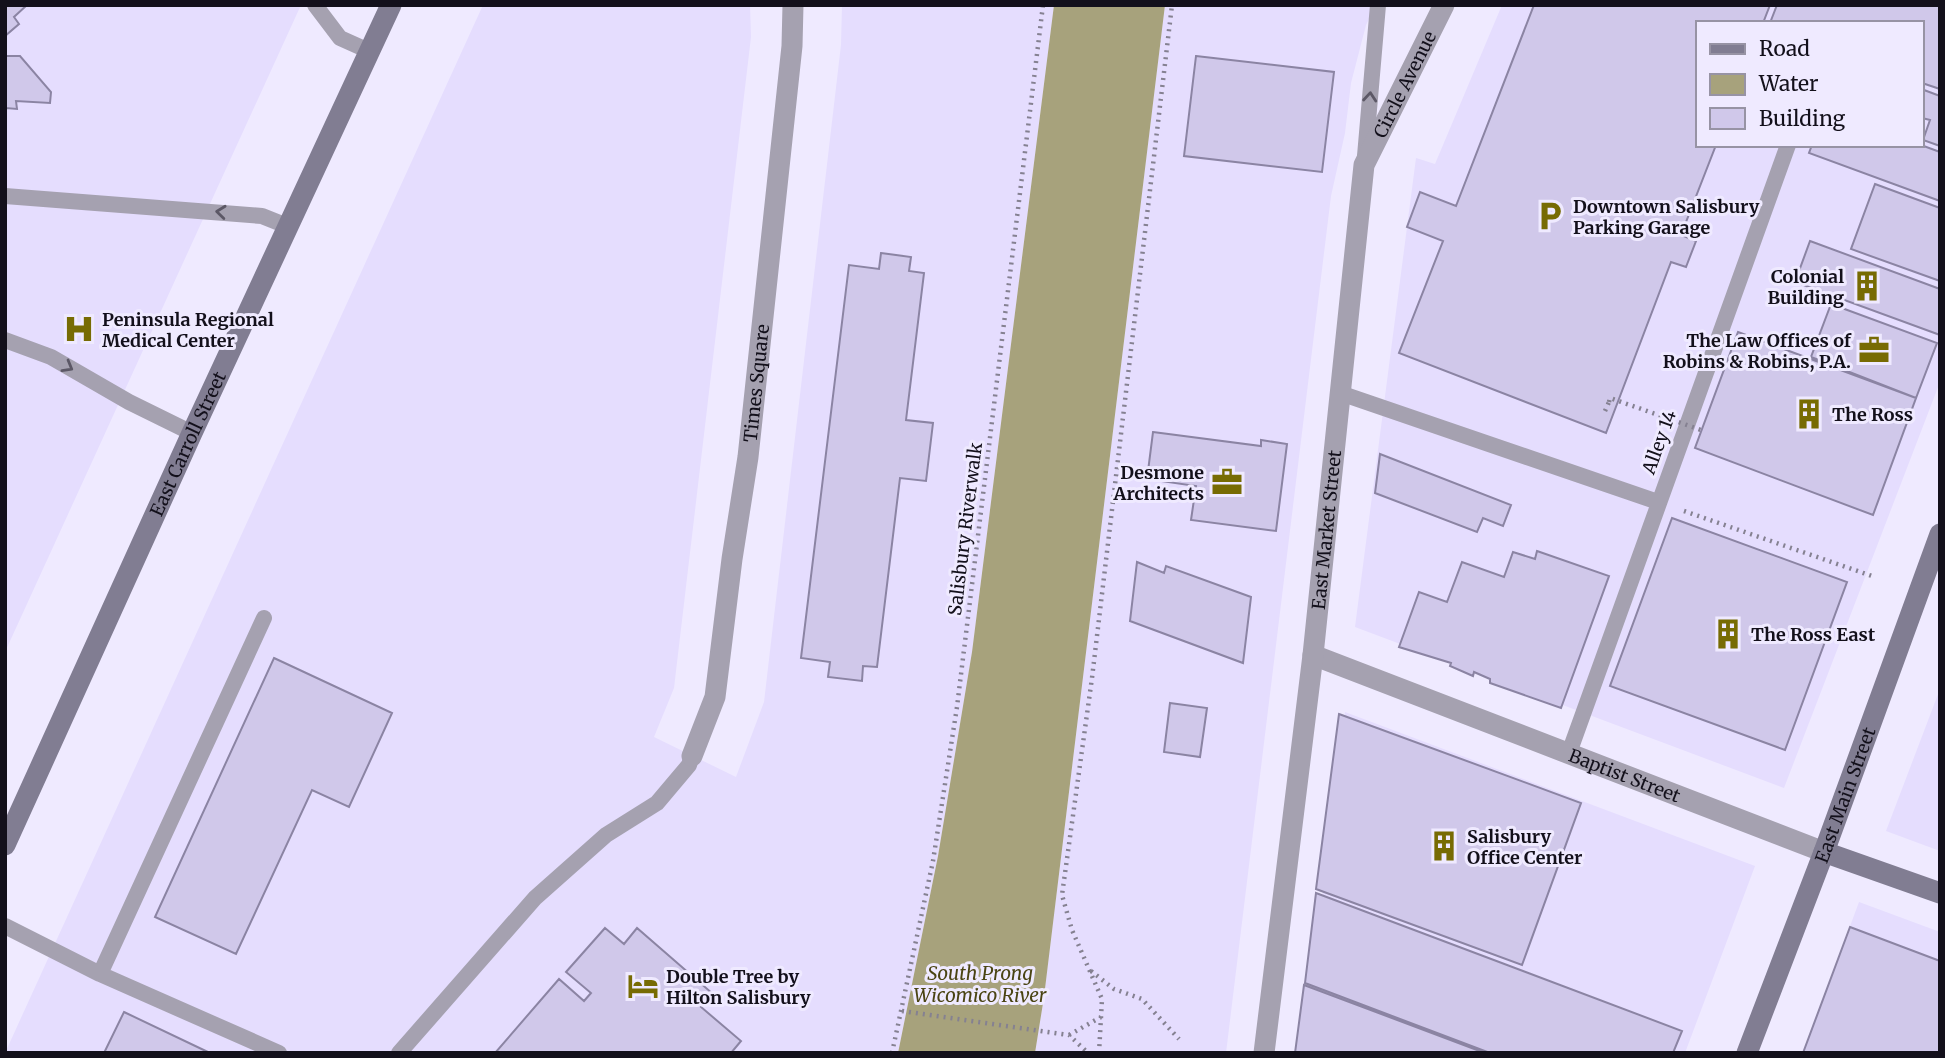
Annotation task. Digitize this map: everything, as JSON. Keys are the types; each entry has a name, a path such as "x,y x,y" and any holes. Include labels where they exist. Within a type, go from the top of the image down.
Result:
{"main road":[{"name":"East Carroll Street","path":"5,845 287,226 391,5"},
{"name":"East Main Street","path":"1747,1053 1824,852 1940,534"},
{"name":"Baptist Street","path":"1824,852 1940,893"}],"street":[{"name":"Times Square","path":"692,756 715,697 748,457 792,46 793,5"},
{"name":"Circle Avenue","path":"1364,165 1444,5"},
{"name":"East Market Street","path":"1264,1053 1313,654 1364,165"},
{"name":"Baptist Street","path":"1313,654 1824,852"}],"lane":[{"path":"315,5 340,38 369,51"},
{"name":"East Market Street","path":"1364,165 1378,5"},
{"name":"Alley 14","path":"1569,753 1787,147"},
{"path":"5,196 217,211 262,216 287,226"},
{"path":"5,340 51,358 129,402 192,433"},
{"path":"1340,393 1658,502"},
{"path":"100,974 264,618"},
{"path":"399,1053 535,898 606,835 657,803 689,765 692,756"},
{"path":"5,926 100,974 279,1053"}],"path":[{"name":"Salisbury Riverwalk","path":"892,1053 933,861 957,707 1043,5"},
{"path":"1099,1053 1102,999 1072,930 1062,895 1092,678 1172,5"},
{"path":"1605,411 1610,398 1701,430"},
{"path":"1658,502 1872,576"},
{"path":"1091,971 1114,989 1142,999 1179,1040"},
{"path":"902,1011 1069,1035 1088,1053"},
{"path":"1069,1035 1102,1016"}],"shaded area":[{"name":"Peninsula Regional Medical Center","path":"5,5 301,5 5,652"},
{"path":"483,5 750,5 751,37 674,688 654,737 736,777 764,702 841,45 842,5 1054,5 972,652 938,856 898,1053 5,1053"},
{"path":"1165,5 1376,5 1366,25 1351,83 1345,133 1331,196 1226,1053 1035,1053 1044,997"},
{"path":"1502,5 1940,5 1940,382 1784,788 1355,627 1416,158 1435,164"},
{"path":"1940,689 1940,851 1886,831"},
{"path":"1345,712 1755,866 1685,1053 1303,1053"},
{"path":"1859,902 1940,932 1940,1053 1803,1053"}],"water":[{"name":"South Prong Wicomico River","path":"1054,5 1165,5 1044,997 1035,1053 898,1053 938,856 972,652"}],"building":[{"path":"5,5 27,5 14,17 19,24 5,36"},
{"name":"Downtown Salisbury Parking Garage","path":"1534,5 1770,5 1764,21 1696,21 1696,147 1715,147 1681,235 1696,241 1686,267 1671,262 1606,433 1399,353 1443,241 1407,227 1420,192 1456,206"},
{"path":"1777,5 1940,5 1940,89 1924,84 1924,21 1771,21"},
{"path":"5,56 20,56 51,92 50,103 16,101 17,109 6,108 5,118"},
{"path":"1196,56 1334,72 1322,172 1184,156"},
{"path":"1924,90 1940,96 1940,146 1924,140 1930,120 1924,118"},
{"path":"1924,146 1940,152 1940,201 1809,153 1811,147"},
{"path":"1875,184 1940,208 1940,281 1851,249"},
{"name":"Colonial Building","path":"1810,241 1940,289 1940,335 1795,282"},
{"path":"881,253 911,257 909,271 924,273 906,420 933,423 926,481 900,478 877,667 863,666 862,681 828,677 830,662 801,658 849,265 879,269"},
{"name":"The Law Offices of Robins & Robins, P.A.","path":"1831,304 1937,343 1916,398 1811,357"},
{"name":"The Ross","path":"1738,332 1916,398 1873,515 1695,448"},
{"name":"Desmone Architects","path":"1153,432 1261,446 1261,440 1287,444 1276,531 1191,520 1196,486 1147,479"},
{"path":"1380,454 1511,505 1503,526 1483,518 1477,532 1375,493"},
{"name":"The Ross East","path":"1672,518 1847,582 1785,750 1610,686"},
{"path":"1537,551 1609,576 1561,708 1490,683 1490,679 1474,672 1473,676 1450,666 1451,663 1399,647 1419,592 1447,602 1462,562 1504,577 1513,552 1535,559"},
{"path":"1137,562 1164,573 1166,566 1251,597 1243,663 1130,621"},
{"path":"274,658 392,713 349,807 312,790 236,954 155,917"},
{"path":"1170,703 1207,708 1200,757 1164,752"},
{"name":"Salisbury Office Center","path":"1339,714 1581,803 1522,965 1316,889"},
{"path":"1316,893 1682,1031 1673,1053 1490,1053 1305,983"},
{"path":"1850,927 1940,961 1940,1053 1803,1053"},
{"name":"Double Tree by Hilton Salisbury","path":"605,928 624,944 637,928 713,994 701,1007 741,1041 731,1053 495,1053 559,979 584,1001 591,993 566,972"},
{"path":"1304,985 1485,1053 1295,1053"},
{"path":"124,1012 210,1053 104,1053"}],"place":[{"name":"Downtown Salisbury Parking Garage","path":"1550,216"},
{"name":"Colonial Building","path":"1867,286"},
{"name":"Peninsula Regional Medical Center","path":"79,329"},
{"name":"The Law Offices of Robins & Robins, P.A.","path":"1874,350"},
{"name":"The Ross","path":"1809,414"},
{"name":"Desmone Architects","path":"1227,482"},
{"name":"The Ross East","path":"1728,634"},
{"name":"Salisbury Office Center","path":"1444,846"},
{"name":"Double Tree by Hilton Salisbury","path":"643,986"}]}
